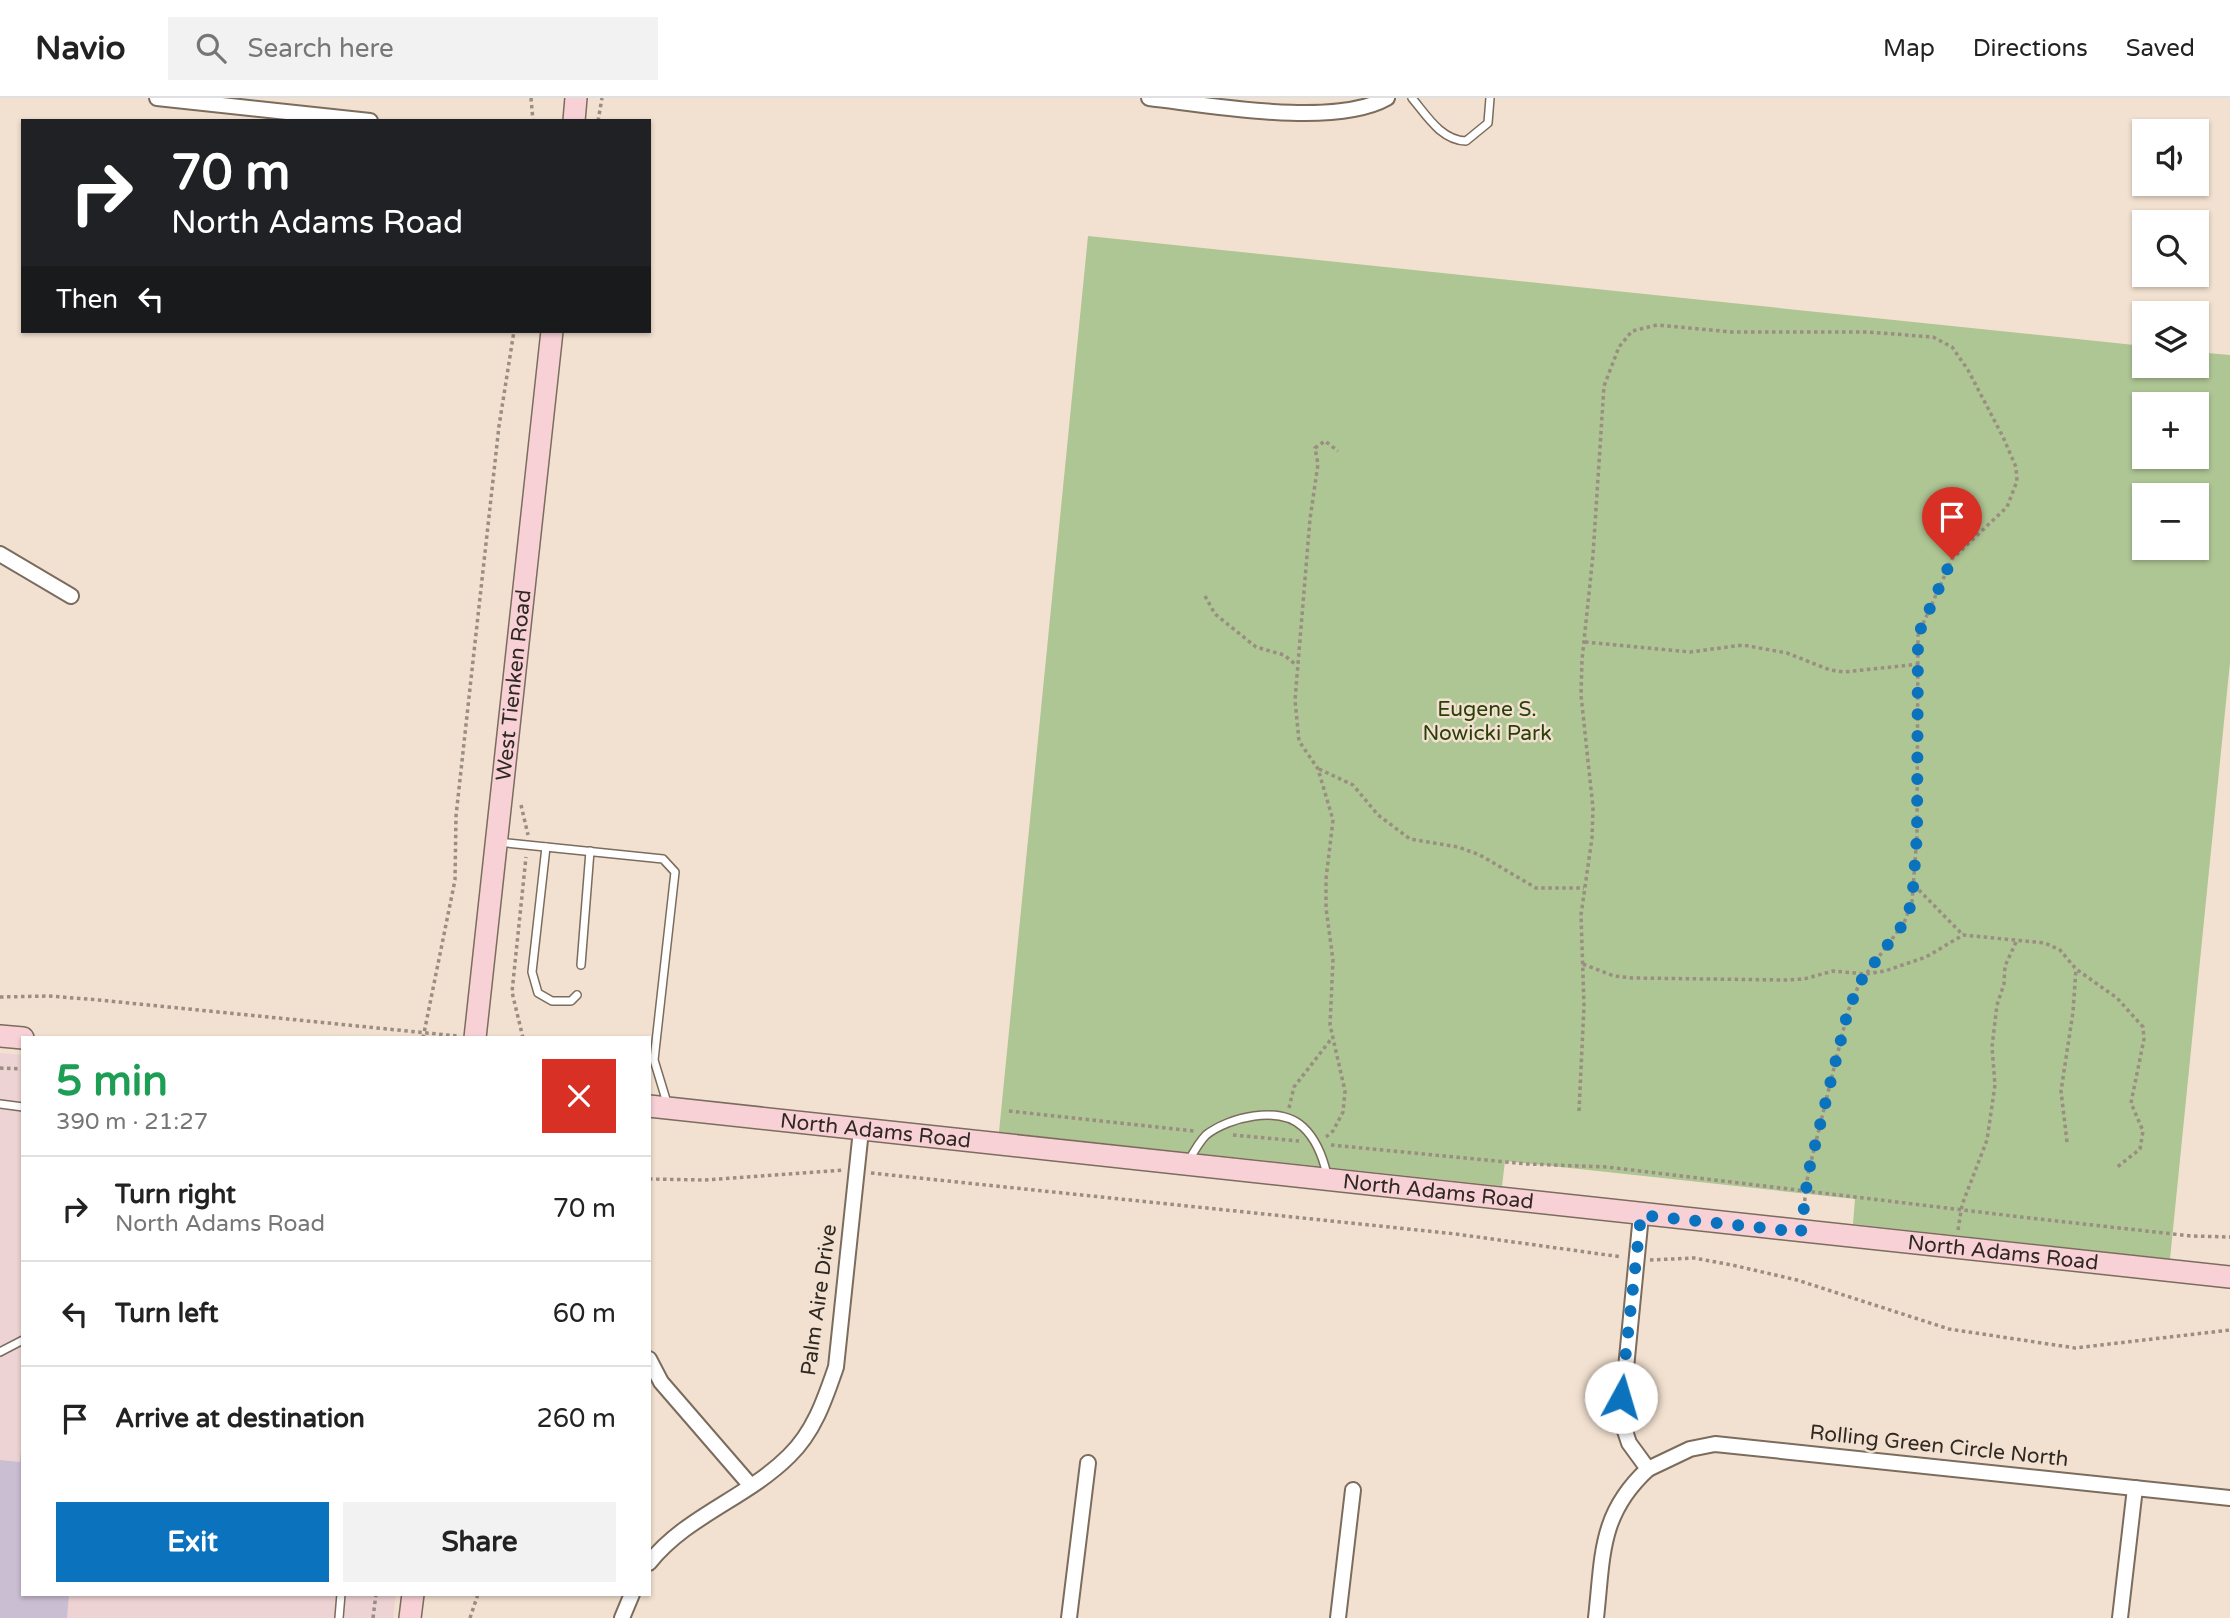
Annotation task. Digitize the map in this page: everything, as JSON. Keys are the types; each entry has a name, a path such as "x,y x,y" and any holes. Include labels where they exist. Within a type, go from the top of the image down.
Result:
{"street":[{"path":"157,98 353,119"},
{"path":"574,119 576,98"},
{"path":"1149,98 1303,112 1346,111 1387,98"},
{"name":"West Tienken Road","path":"475,1036 552,333"},
{"path":"0,554 71,596"},
{"path":"0,1036 21,1038"},
{"name":"North Adams Road","path":"659,1107 2230,1277"},
{"name":"Palm Aire Drive","path":"651,1561 685,1527 751,1486 789,1456 808,1432 824,1402 836,1367 861,1130"},
{"path":"1641,1215 1621,1419 1629,1443 1648,1469"},
{"path":"651,1363 661,1382 751,1486"},
{"name":"Rolling Green Circle North","path":"1596,1618 1611,1517 1626,1488 1648,1469 1690,1449 1715,1444 2230,1498"},
{"path":"1069,1618 1088,1463"},
{"path":"2120,1618 2135,1488"},
{"path":"1338,1618 1353,1490"},
{"path":"410,1618 413,1596"},
{"path":"622,1618 631,1596"}],"lane":[{"path":"1412,98 1442,133 1454,141 1466,141 1489,123 1490,98"},
{"path":"496,842 663,859 675,872 651,1063 659,1107"},
{"path":"546,847 532,972 538,993 552,1001 571,1001 577,995"},
{"path":"580,965 590,851"},
{"path":"0,1104 21,1107"},
{"path":"1187,1164 1204,1137 1227,1121 1252,1115 1288,1120 1302,1126 1322,1153 1328,1179"},
{"path":"0,1352 21,1341"},
{"path":"340,1618 341,1596"},
{"path":"334,1618 339,1608"}],"path":[{"path":"531,98 533,119"},
{"path":"598,119 602,98"},
{"path":"1579,1111 1584,888 1592,838 1593,808 1581,695 1604,386 1619,347 1632,331 1657,325 1758,333 1903,334 1933,337 1952,347 1990,408 2016,467 2017,481 2007,507 1952,559 1918,635 1920,664 1914,885 1904,923 1866,974 1848,1011 1805,1190 1801,1232"},
{"path":"423,1036 443,953 455,880 458,795 497,438 514,333"},
{"path":"1316,1143 1333,1132 1343,1112 1345,1091 1330,1025 1333,960 1326,898 1333,820 1318,769 1299,741 1296,728 1296,666 1318,464 1315,448 1325,441 1338,451"},
{"path":"1205,596 1215,614 1256,647 1284,654 1296,666"},
{"path":"1584,642 1690,652 1743,645 1787,653 1830,670 1844,672 1920,664"},
{"path":"1318,769 1353,785 1378,815 1410,839 1458,847 1480,856 1536,888 1584,888"},
{"path":"520,801 528,830 512,992 523,1036"},
{"path":"1914,885 1964,935"},
{"path":"1583,964 1615,976 1633,978 1785,980 1804,979 1833,971 1866,974 1907,965 1964,935 2046,943 2060,950 2076,969 2117,998 2143,1027 2144,1039 2132,1103 2143,1131 2140,1149 2116,1168"},
{"path":"1956,1248 1961,1210 1987,1140 1995,1085 1992,1047 1996,1014 2004,984 2005,966 2016,942"},
{"path":"2067,1142 2061,1091 2073,1012 2076,969"},
{"path":"0,997 74,998 369,1029 442,1034"},
{"path":"1288,1120 1294,1087 1332,1037"},
{"path":"0,1068 21,1069"},
{"path":"1009,1111 1527,1164 1608,1167 2191,1236 2230,1237"},
{"path":"651,1179 705,1180 836,1169 879,1176 1456,1234 1636,1260 1694,1258 1797,1280 1948,1329 2075,1348 2230,1330"},
{"path":"373,1618 376,1596"},
{"path":"470,1618 477,1596"}],"shaded area":[{"path":"0,1053 21,1055 21,1596 396,1596 393,1618 0,1618"}],"green space":[{"name":"Eugene S. Nowicki Park","path":"1088,236 2132,345 2132,378 2209,378 2209,353 2230,355 2230,662 2170,1259 1853,1224 1855,1199 1505,1161 1502,1186 999,1132"}],"building":[{"path":"21,1452 21,1596 69,1596 67,1618 0,1618 0,1460 20,1462"}],"route":[{"path":"1621,1397 1641,1215 1801,1232 1808,1174 1848,1011 1860,982 1904,923 1912,902 1917,835 1918,635 1952,559"}]}
